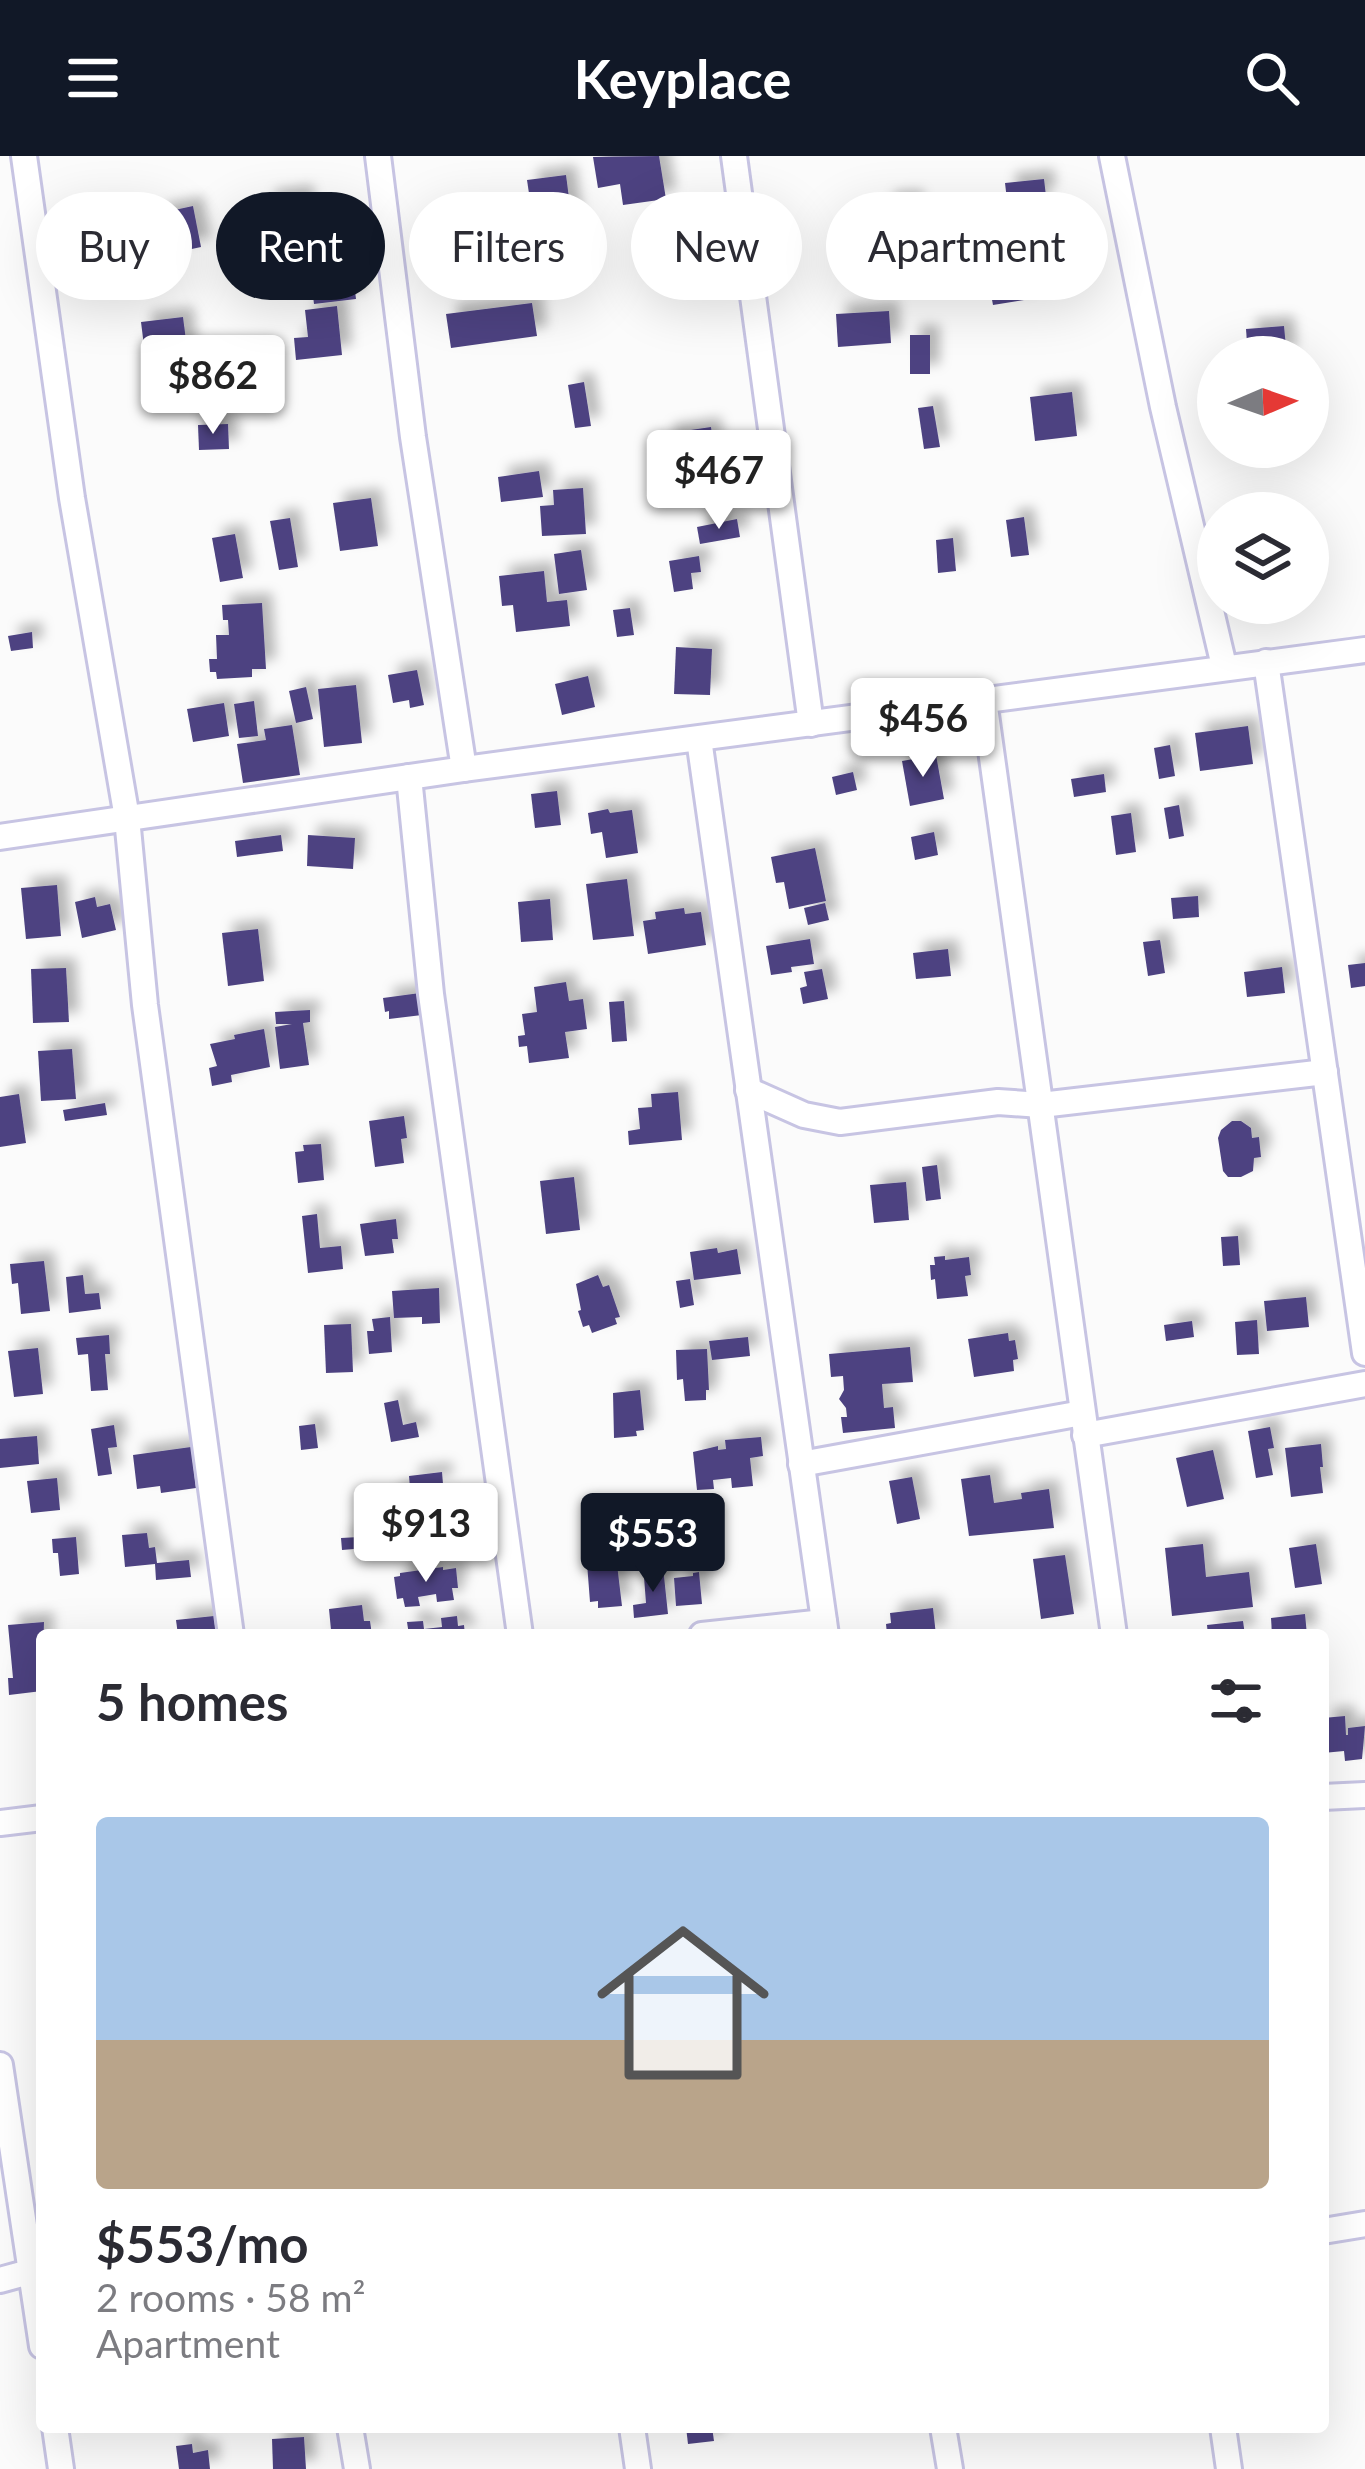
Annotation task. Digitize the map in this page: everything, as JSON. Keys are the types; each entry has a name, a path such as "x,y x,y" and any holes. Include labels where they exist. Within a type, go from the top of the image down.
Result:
{"street":[{"path":"24,156 72,498 128,818 145,1005 230,1629"},
{"path":"378,156 413,437 464,769"},
{"path":"734,156 811,724"},
{"path":"1112,156 1163,407 1224,666"},
{"path":"0,837 464,769 1365,650"},
{"path":"1266,662 1365,1353"},
{"path":"984,700 1113,1629"},
{"path":"698,739 825,1628"},
{"path":"409,777 431,994 519,1629"},
{"path":"748,1090 804,1115 840,1122 998,1102 1041,1105 1325,1072"},
{"path":"801,1464 1365,1384"},
{"path":"1329,1797 1365,1795"},
{"path":"0,1823 36,1819"},
{"path":"0,2066 36,2307"},
{"path":"1329,2229 1365,2224"},
{"path":"0,2280 29,2272"},
{"path":"56,2433 61,2469"},
{"path":"351,2433 357,2469"},
{"path":"633,2433 638,2469"},
{"path":"944,2433 950,2469"},
{"path":"1224,2433 1229,2469"}],"building":[{"path":"659,156 665,192 631,192 631,204 623,205 620,184 598,188 593,157"},
{"path":"566,175 568,192 529,192 527,180"},
{"path":"1044,179 1046,192 1006,192 1005,183"},
{"path":"192,206 201,247 192,249"},
{"path":"532,303 537,336 451,348 446,314"},
{"path":"337,306 342,355 296,360 294,338 308,337 305,310"},
{"path":"889,311 891,343 838,347 836,314"},
{"path":"183,317 188,356 146,362 141,322"},
{"path":"1284,326 1285,336 1246,336 1246,329"},
{"path":"910,335 930,335 930,374 910,374"},
{"path":"584,382 591,426 575,428 568,385"},
{"path":"1072,392 1077,436 1035,441 1030,397"},
{"path":"933,406 940,447 924,449 918,408"},
{"path":"228,424 229,449 199,450 198,425"},
{"path":"711,427 714,449 683,461 682,455 666,457 663,434"},
{"path":"539,471 543,497 501,502 498,477"},
{"path":"583,488 586,534 542,536 540,506 554,505 553,490"},
{"path":"371,498 378,546 340,551 333,503"},
{"path":"1024,517 1029,555 1011,557 1006,520"},
{"path":"290,518 298,567 279,570 270,521"},
{"path":"737,519 740,537 700,544 697,527"},
{"path":"235,534 243,578 220,582 212,538"},
{"path":"953,538 956,571 938,573 936,540"},
{"path":"581,550 587,590 559,594 554,554"},
{"path":"699,556 701,572 691,573 693,589 674,592 669,561"},
{"path":"544,571 547,602 567,600 570,626 516,632 513,605 502,606 499,576"},
{"path":"262,603 266,669 252,669 252,677 217,679 216,672 210,672 209,659 217,659 216,635 229,635 222,605"},
{"path":"630,608 634,635 617,637 613,610"},
{"path":"32,632 33,648 11,651 8,636"},
{"path":"676,647 712,649 710,695 674,694"},
{"path":"417,670 424,705 410,708 409,700 393,703 388,675"},
{"path":"588,676 595,707 562,715 555,684"},
{"path":"356,685 362,743 324,747 318,689"},
{"path":"306,687 313,719 296,723 289,691"},
{"path":"254,701 258,736 239,738 234,704"},
{"path":"224,703 229,736 193,742 187,709"},
{"path":"292,725 300,775 243,783 237,744 266,740 264,729"},
{"path":"1248,726 1253,764 1200,771 1195,733"},
{"path":"1170,745 1175,776 1159,779 1154,748"},
{"path":"936,755 944,799 910,806 902,761"},
{"path":"853,772 857,790 836,795 832,777"},
{"path":"1104,774 1106,792 1074,797 1071,779"},
{"path":"557,791 561,825 535,828 531,794"},
{"path":"1179,805 1184,836 1169,839 1164,808"},
{"path":"608,809 610,813 632,810 638,853 606,858 602,832 591,834 588,813"},
{"path":"1131,813 1136,852 1116,855 1111,816"},
{"path":"934,832 938,855 915,860 911,837"},
{"path":"281,835 283,851 237,857 235,841"},
{"path":"308,835 355,838 353,869 307,866"},
{"path":"815,848 826,901 789,909 784,882 776,883 771,857"},
{"path":"627,879 634,936 593,940 586,884"},
{"path":"57,885 61,936 26,939 21,888"},
{"path":"1198,896 1199,917 1173,919 1171,898"},
{"path":"95,897 97,907 110,904 116,930 82,938 75,902"},
{"path":"550,899 553,940 521,942 518,902"},
{"path":"825,903 829,920 808,925 804,908"},
{"path":"684,908 685,914 701,912 706,945 648,954 643,921 656,919 655,912"},
{"path":"258,929 264,981 228,986 222,933"},
{"path":"810,939 814,964 771,975 766,946"},
{"path":"1160,940 1165,973 1148,976 1143,942"},
{"path":"948,949 951,976 916,979 913,953"},
{"path":"1365,963 1365,986 1351,988 1348,965"},
{"path":"1282,967 1285,993 1247,997 1244,972"},
{"path":"66,968 69,1022 33,1023 31,969"},
{"path":"822,969 828,999 803,1004 804,972"},
{"path":"566,982 569,1001 583,999 587,1029 565,1032 569,1058 529,1063 527,1046 519,1047 518,1036 525,1035 522,1014 537,1012 534,987"},
{"path":"420,993 422,1015 389,1019 383,998"},
{"path":"624,1001 627,1041 612,1042 609,1002"},
{"path":"310,1010 310,1022 303,1023 309,1065 280,1069 275,1027 292,1024 276,1024 275,1012"},
{"path":"264,1029 270,1067 231,1075 232,1082 212,1086 209,1068 217,1066 210,1044"},
{"path":"72,1049 76,1099 41,1101 38,1051"},
{"path":"678,1092 682,1140 629,1145 628,1131 640,1129 638,1108 652,1107 651,1094"},
{"path":"19,1094 26,1143 0,1147 0,1097"},
{"path":"105,1103 107,1115 65,1121 63,1110"},
{"path":"404,1116 404,1163 375,1167 369,1121"},
{"path":"1232,1121 1241,1121 1251,1128 1252,1138 1259,1137 1261,1157 1254,1158 1253,1171 1241,1177 1228,1177 1223,1171 1218,1138"},
{"path":"321,1144 324,1180 298,1183 295,1152 304,1151 303,1145"},
{"path":"937,1165 941,1199 926,1201 922,1167"},
{"path":"574,1177 580,1230 546,1234 540,1181"},
{"path":"906,1182 909,1220 874,1223 870,1185"},
{"path":"317,1214 320,1248 341,1246 343,1269 308,1273 302,1216"},
{"path":"396,1219 394,1253 365,1256 360,1224"},
{"path":"1238,1236 1240,1265 1223,1266 1221,1237"},
{"path":"717,1248 718,1253 737,1249 741,1274 694,1280 690,1252"},
{"path":"945,1256 945,1260 969,1257 968,1296 937,1299 930,1265 935,1265 934,1257"},
{"path":"44,1261 50,1311 21,1314 18,1283 12,1284 10,1264"},
{"path":"83,1275 85,1294 99,1293 101,1309 69,1313 66,1277"},
{"path":"598,1275 603,1287 609,1285 620,1317 615,1318 617,1324 592,1333 589,1325 583,1327 576,1284"},
{"path":"690,1279 694,1305 680,1308 676,1281"},
{"path":"439,1288 440,1323 422,1324 422,1317 394,1318 392,1291"},
{"path":"1306,1297 1309,1327 1267,1331 1264,1301"},
{"path":"390,1317 392,1352 369,1354 367,1331 374,1331 372,1319"},
{"path":"1257,1320 1259,1354 1237,1355 1235,1322"},
{"path":"1192,1321 1194,1337 1166,1341 1164,1325"},
{"path":"351,1324 353,1372 326,1373 324,1325"},
{"path":"1008,1333 1009,1341 1015,1340 1018,1359 1013,1360 1014,1371 974,1377 968,1339"},
{"path":"109,1335 110,1354 105,1354 108,1390 91,1391 88,1354 78,1355 76,1338"},
{"path":"748,1337 750,1356 712,1360 709,1341"},
{"path":"910,1347 913,1382 882,1384 884,1408 893,1407 895,1428 843,1433 841,1417 847,1417 846,1408 839,1399 843,1376 831,1377 829,1354"},
{"path":"38,1348 43,1394 14,1397 8,1351"},
{"path":"707,1349 706,1400 685,1401 683,1379 677,1380 676,1350"},
{"path":"640,1390 644,1430 636,1431 637,1436 614,1438 613,1393"},
{"path":"398,1400 403,1425 416,1422 419,1437 391,1442 384,1403"},
{"path":"315,1424 318,1448 301,1450 299,1426"},
{"path":"114,1425 117,1447 108,1448 112,1474 98,1476 91,1429"},
{"path":"1270,1427 1273,1475 1256,1478 1248,1431"},
{"path":"37,1436 39,1464 0,1468 0,1439"},
{"path":"761,1437 763,1456 750,1458 753,1486 732,1488 731,1478 713,1480 714,1489 697,1490 693,1452 718,1446 718,1450 726,1449 725,1440"},
{"path":"1321,1444 1323,1493 1291,1497 1285,1448"},
{"path":"191,1447 196,1488 161,1493 160,1486 137,1489 133,1455"},
{"path":"1213,1450 1224,1499 1187,1507 1176,1458"},
{"path":"442,1472 443,1484 410,1488 409,1476"},
{"path":"990,1475 994,1503 1049,1489 1054,1528 969,1536 961,1479"},
{"path":"912,1477 920,1519 897,1524 889,1481"},
{"path":"57,1478 60,1510 31,1513 27,1481"},
{"path":"409,1490 415,1529 395,1532 390,1493"},
{"path":"147,1533 157,1563 189,1560 191,1577 156,1580 155,1564 125,1567 122,1535"},
{"path":"377,1536 378,1551 342,1550 341,1538"},
{"path":"76,1537 79,1574 60,1576 52,1539"},
{"path":"1203,1544 1206,1577 1249,1572 1253,1607 1172,1616 1165,1548"},
{"path":"1316,1544 1322,1584 1295,1588 1289,1548"},
{"path":"601,1549 602,1558 616,1556 622,1606 598,1608 598,1601 590,1602 586,1550"},
{"path":"1065,1555 1074,1614 1041,1619 1033,1559"},
{"path":"663,1567 668,1614 634,1618 633,1605 646,1603 646,1569"},
{"path":"456,1568 454,1600 437,1602 436,1594 418,1597 420,1606 405,1607 403,1598 397,1599 394,1577"},
{"path":"699,1572 702,1604 676,1606 674,1578"},
{"path":"362,1605 364,1621 370,1621 371,1629 331,1629 329,1609"},
{"path":"933,1608 935,1629 886,1629 890,1613"},
{"path":"1305,1614 1306,1629 1272,1629 1271,1618"},
{"path":"214,1616 215,1629 177,1629 176,1620"},
{"path":"457,1616 458,1626 464,1629 424,1629 442,1627 441,1618"},
{"path":"423,1621 424,1629 408,1629 407,1622"},
{"path":"1243,1621 1244,1629 1207,1629 1207,1625"},
{"path":"44,1622 44,1629 36,1629 36,1692 9,1695 8,1678 13,1678 8,1625"},
{"path":"1345,1716 1346,1735 1348,1728 1365,1726 1362,1759 1345,1761 1344,1751 1329,1752 1329,1717"},
{"path":"687,2433 713,2433 714,2441 688,2444"},
{"path":"304,2437 306,2469 273,2469 272,2439"},
{"path":"192,2444 193,2453 208,2450 210,2469 179,2469 176,2446"}]}
